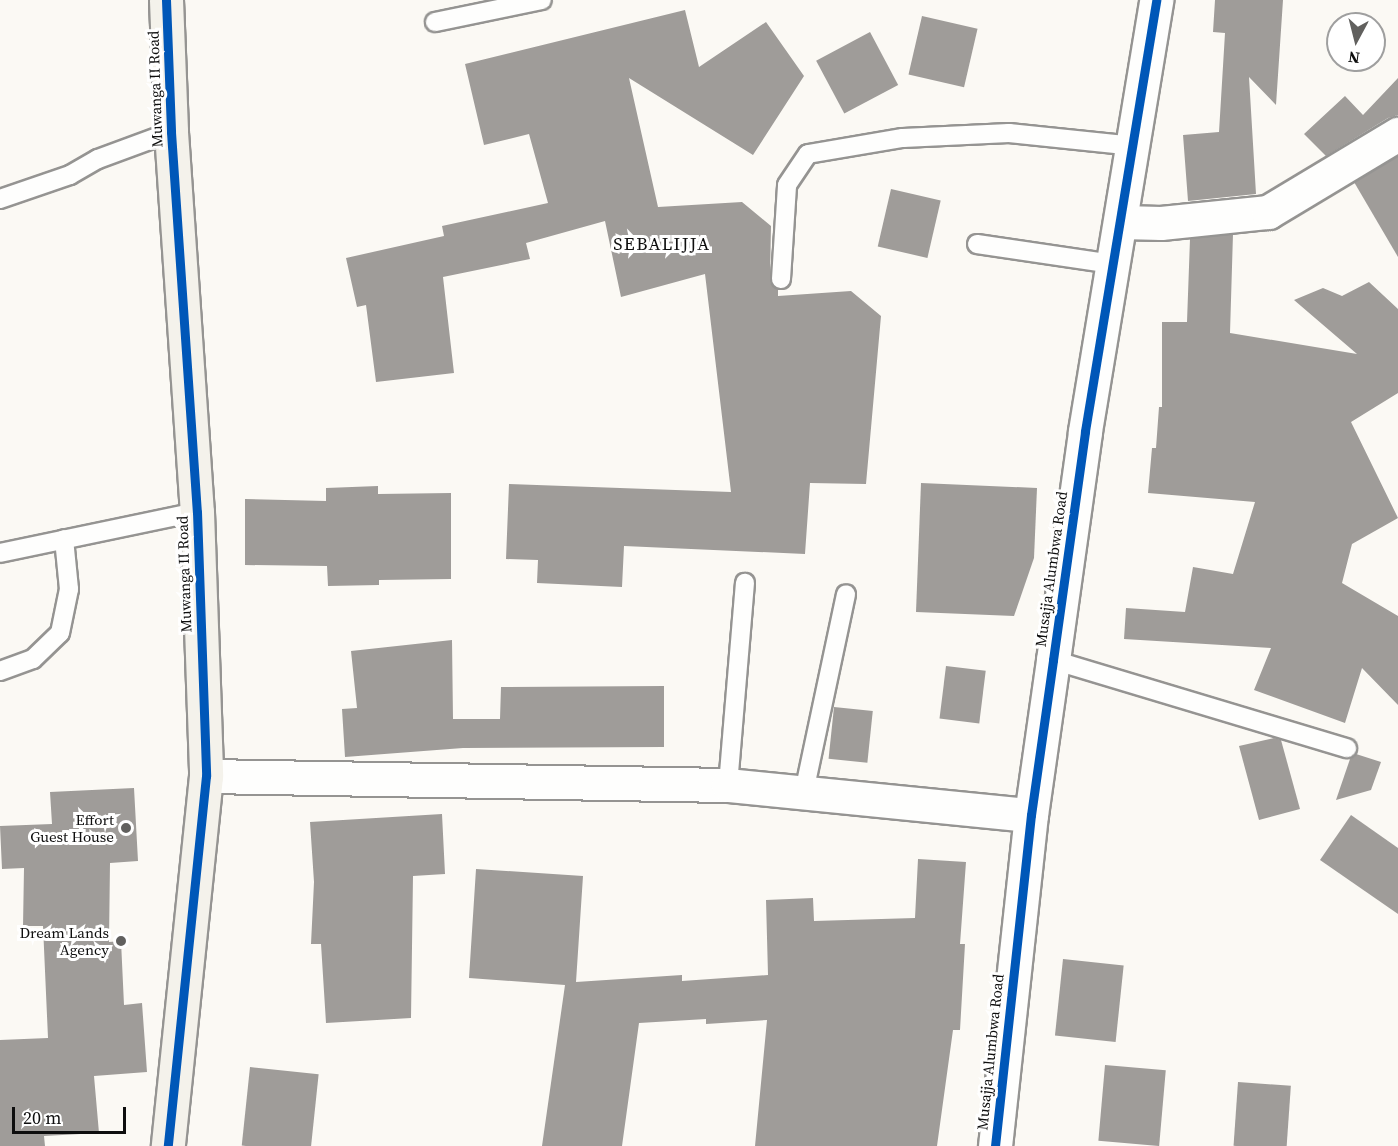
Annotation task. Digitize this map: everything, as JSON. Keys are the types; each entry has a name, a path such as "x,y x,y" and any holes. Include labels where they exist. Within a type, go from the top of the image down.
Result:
{"street":[{"name":"Muwanga II Road","path":"166,0 171,132 197,512 206,776 168,1146"},
{"name":"Musajja Alumbwa Road","path":"995,1146 1031,815 1085,431 1134,146 1156,0"},
{"path":"1120,222 1161,223 1268,212 1398,134"},
{"path":"206,776 728,785 1031,815"}],"lane":[{"path":"435,22 542,0"},
{"path":"0,199 70,175 98,159 171,132"},
{"path":"781,279 787,185 808,154 903,138 1009,133 1134,146"},
{"path":"977,244 1113,264"},
{"path":"0,553 197,512"},
{"path":"0,670 33,659 60,633 69,589 64,539"},
{"path":"728,785 746,583"},
{"path":"804,792 846,594"},
{"path":"1053,660 1347,748"}],"building":[{"path":"1215,0 1283,0 1276,105 1249,77 1256,194 1188,201 1183,135 1219,132 1225,33 1213,32"},
{"path":"685,10 699,67 766,22 804,76 753,155 629,78 658,207 742,202 771,226 770,279 771,284 778,289 778,296 851,291 881,316 866,484 810,483 805,554 624,546 622,587 537,583 538,560 506,559 509,484 731,492 705,274 621,297 605,221 526,243 530,259 443,277 454,373 376,382 366,305 357,307 346,258 444,236 442,226 548,203 529,134 484,145 465,64"},
{"path":"922,16 978,29 964,87 909,74"},
{"path":"870,32 898,85 844,114 816,61"},
{"path":"1398,78 1398,115 1388,118 1326,156 1304,134 1345,96 1363,115"},
{"path":"1398,156 1398,257 1354,182"},
{"path":"891,189 941,200 927,258 878,246"},
{"path":"1233,234 1230,333 1357,354 1294,300 1323,288 1342,296 1369,282 1398,309 1398,393 1351,422 1398,518 1352,544 1342,583 1398,616 1398,705 1362,668 1345,723 1254,690 1271,648 1124,639 1126,608 1185,612 1193,567 1233,574 1255,502 1148,493 1152,448 1156,448 1159,407 1162,407 1162,322 1187,322 1190,239"},
{"path":"921,483 1037,488 1034,558 1014,616 916,612"},
{"path":"378,486 378,494 451,493 451,579 379,580 379,585 328,586 327,566 245,565 245,499 326,501 326,488"},
{"path":"452,640 453,719 500,719 501,687 664,686 664,747 463,748 345,757 342,709 357,708 351,651"},
{"path":"946,666 986,671 979,723 940,719"},
{"path":"834,707 873,711 867,763 829,759"},
{"path":"1274,738 1281,740 1300,809 1259,820 1239,746"},
{"path":"1356,754 1381,762 1371,790 1336,800 1350,759"},
{"path":"134,788 138,861 110,863 109,942 121,941 124,1005 142,1003 147,1072 94,1076 99,1133 44,1136 45,1146 0,1146 0,1040 48,1038 43,926 23,926 24,868 2,869 0,826 52,824 50,792"},
{"path":"442,814 445,874 413,876 411,1018 326,1023 321,944 311,944 314,882 310,822"},
{"path":"1351,815 1398,848 1398,914 1320,860"},
{"path":"918,859 966,862 960,944 965,944 960,1030 953,1030 937,1146 755,1146 767,1020 706,1024 706,1019 639,1023 622,1146 542,1146 565,985 469,978 476,869 583,876 576,982 682,975 682,981 768,975 766,900 813,898 814,921 915,918"},
{"path":"1063,959 1124,965 1116,1042 1055,1036"},
{"path":"1105,1065 1166,1070 1159,1146 1098,1141"},
{"path":"250,1067 319,1074 311,1146 242,1146"},
{"path":"1238,1082 1291,1086 1287,1146 1234,1146"}],"cycle path":[{"path":"166,0 171,132 197,512 206,776 168,1146"},
{"path":"995,1146 1031,815 1085,431 1156,0"}],"place":[{"name":"Effort Guest House","path":"126,828"},
{"name":"Dream Lands Agency","path":"121,941"}],"district":[{"name":"SEBALIJJA","path":"662,244"}]}
